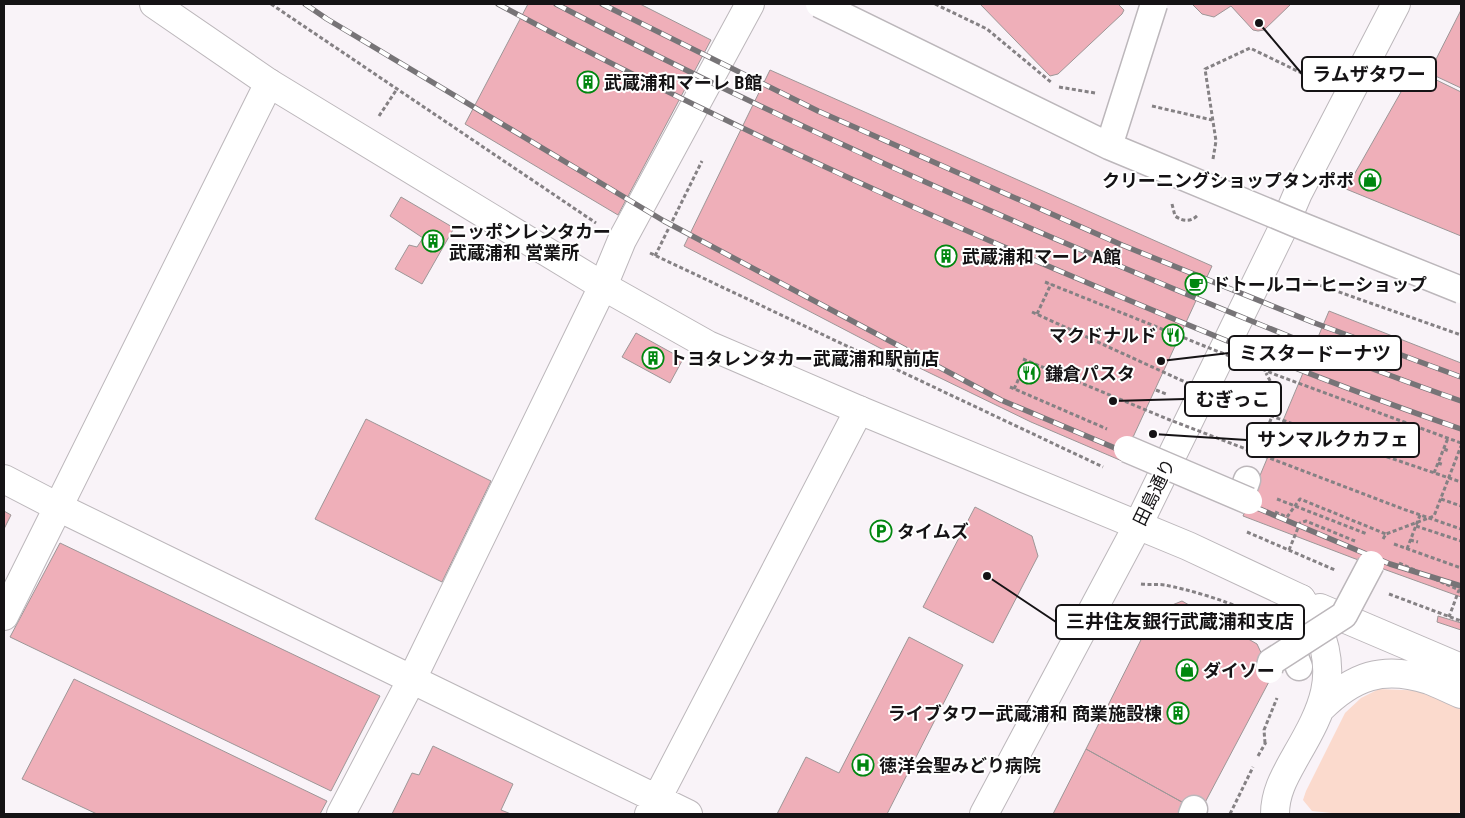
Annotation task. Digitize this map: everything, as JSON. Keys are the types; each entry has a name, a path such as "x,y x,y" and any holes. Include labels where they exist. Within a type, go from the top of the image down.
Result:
{"street":[{"path":"154,4 269,83 603,286 708,345 859,410 1188,546 1301,599 1461,668"},
{"path":"341,814 412,680 603,286 622,240 750,4"},
{"path":"819,4 1109,146 1461,290"},
{"path":"1109,146 1154,4"},
{"name":"田島通り","path":"984,814 1138,525 1283,228 1298,193 1396,4"},
{"path":"4,616 269,83"},
{"path":"1283,228 1461,301"},
{"path":"653,807 859,410"},
{"path":"1128,449 1246,493"},
{"path":"4,479 412,680 653,807 688,814"},
{"path":"1279,667 1344,615 1371,564"},
{"path":"1274,814 1275,800 1281,782 1316,721 1324,698 1328,671 1317,624 1301,599"},
{"path":"1320,709 1337,693 1355,681 1388,674 1405,674 1429,680 1461,694"}],"path":[{"path":"271,4 622,240 1110,470"},
{"path":"935,4 987,28 1054,86 1100,94"},
{"path":"1213,161 1216,141 1205,69 1250,48 1318,82"},
{"path":"1147,105 1212,120"},
{"path":"1308,281 1461,334"},
{"path":"1045,282 1270,373 1448,438 1461,445 1434,516 1386,534 1300,499 1287,517 1246,493 1279,398 1266,373"},
{"path":"1036,314 1050,284"},
{"path":"1032,312 1208,392 1320,434 1461,482"},
{"path":"1014,389 1025,360 1170,420 1420,516 1461,529"},
{"path":"1156,390 1166,394"},
{"path":"1434,473 1448,438"},
{"path":"1444,449 1449,451"},
{"path":"1438,463 1444,465"},
{"path":"1440,499 1461,506"},
{"path":"1407,549 1420,516"},
{"path":"1289,550 1300,523 1355,540"},
{"path":"1416,526 1461,541"},
{"path":"1240,528 1342,573"},
{"path":"1371,564 1386,534"},
{"path":"1410,540 1418,542"},
{"path":"1405,566 1459,590 1449,616"},
{"path":"1139,583 1162,584 1182,589 1245,610 1269,632"},
{"path":"1386,592 1461,621"},
{"path":"1230,814 1265,743 1264,730 1279,667"}],"shaded area":[{"path":"1379,689 1427,691 1461,707 1461,811 1457,814 1342,814 1312,811 1303,800 1345,713 1361,698"}],"building":[{"name":"武蔵浦和マーレ B館","path":"528,4 640,4 711,40 618,215 465,124"},
{"path":"980,4 1118,4 1124,10 1058,74 1050,76"},
{"path":"1192,4 1291,4 1264,30 1258,31 1253,30 1231,6 1214,17 1202,14"},
{"path":"1461,10 1461,88 1429,73"},
{"path":"1414,69 1461,92 1461,236 1346,189"},
{"name":"武蔵浦和マーレ A館","path":"770,70 1212,266 1122,461 1031,422 901,359 684,246"},
{"name":"ニッポンレンタカー 武蔵浦和 営業所","path":"401,197 454,228 422,284 395,269 409,245 417,247 423,238 390,216"},
{"path":"1329,311 1461,363 1461,597 1243,516"},
{"name":"トヨタレンタカー武蔵浦和駅前店","path":"636,333 683,359 670,383 622,357"},
{"path":"366,419 491,481 442,582 315,519"},
{"path":"975,507 1032,536 1038,556 993,643 923,607"},
{"path":"4,511 11,515 4,529"},
{"path":"60,543 380,696 331,791 10,637"},
{"name":"ライブタワー武蔵浦和 商業施設棟","path":"1182,601 1257,644 1272,676 1200,812 1086,749 1155,612"},
{"path":"1438,616 1461,623 1461,630 1437,622"},
{"path":"909,637 963,665 887,814 777,814 806,757 839,773"},
{"path":"74,679 327,801 320,814 97,814 22,779"},
{"path":"433,746 513,784 501,810 511,814 392,814 412,773 419,775"},
{"path":"1086,749 1200,812 1199,814 1053,814"}],"railway":[{"path":"305,4 664,221 1001,400 1390,564 1461,586"},
{"path":"498,4 706,111 919,209 1062,272 1211,334 1310,374 1461,429"},
{"path":"556,4 761,107 970,202 1285,334 1461,401"},
{"path":"602,4 818,111 1122,245 1312,322 1461,377"}],"place":[{"name":"ラムザタワー","path":"1259,23"},
{"name":"武蔵浦和マーレ B館","path":"588,82"},
{"name":"クリーニングショップタンポポ","path":"1370,180"},
{"name":"ニッポンレンタカー 武蔵浦和 営業所","path":"433,241"},
{"name":"武蔵浦和マーレ A館","path":"946,256"},
{"name":"ドトールコーヒーショップ","path":"1196,284"},
{"name":"マクドナルド","path":"1173,335"},
{"name":"トヨタレンタカー武蔵浦和駅前店","path":"653,358"},
{"name":"ミスタードーナツ","path":"1161,361"},
{"name":"鎌倉パスタ","path":"1029,373"},
{"name":"むぎっこ","path":"1113,401"},
{"name":"サンマルクカフェ","path":"1153,434"},
{"name":"タイムズ","path":"881,531"},
{"name":"三井住友銀行武蔵浦和支店","path":"987,576"},
{"name":"ダイソー","path":"1187,670"},
{"name":"ライブタワー武蔵浦和 商業施設棟","path":"1178,713"},
{"name":"徳洋会聖みどり病院","path":"863,765"}]}
